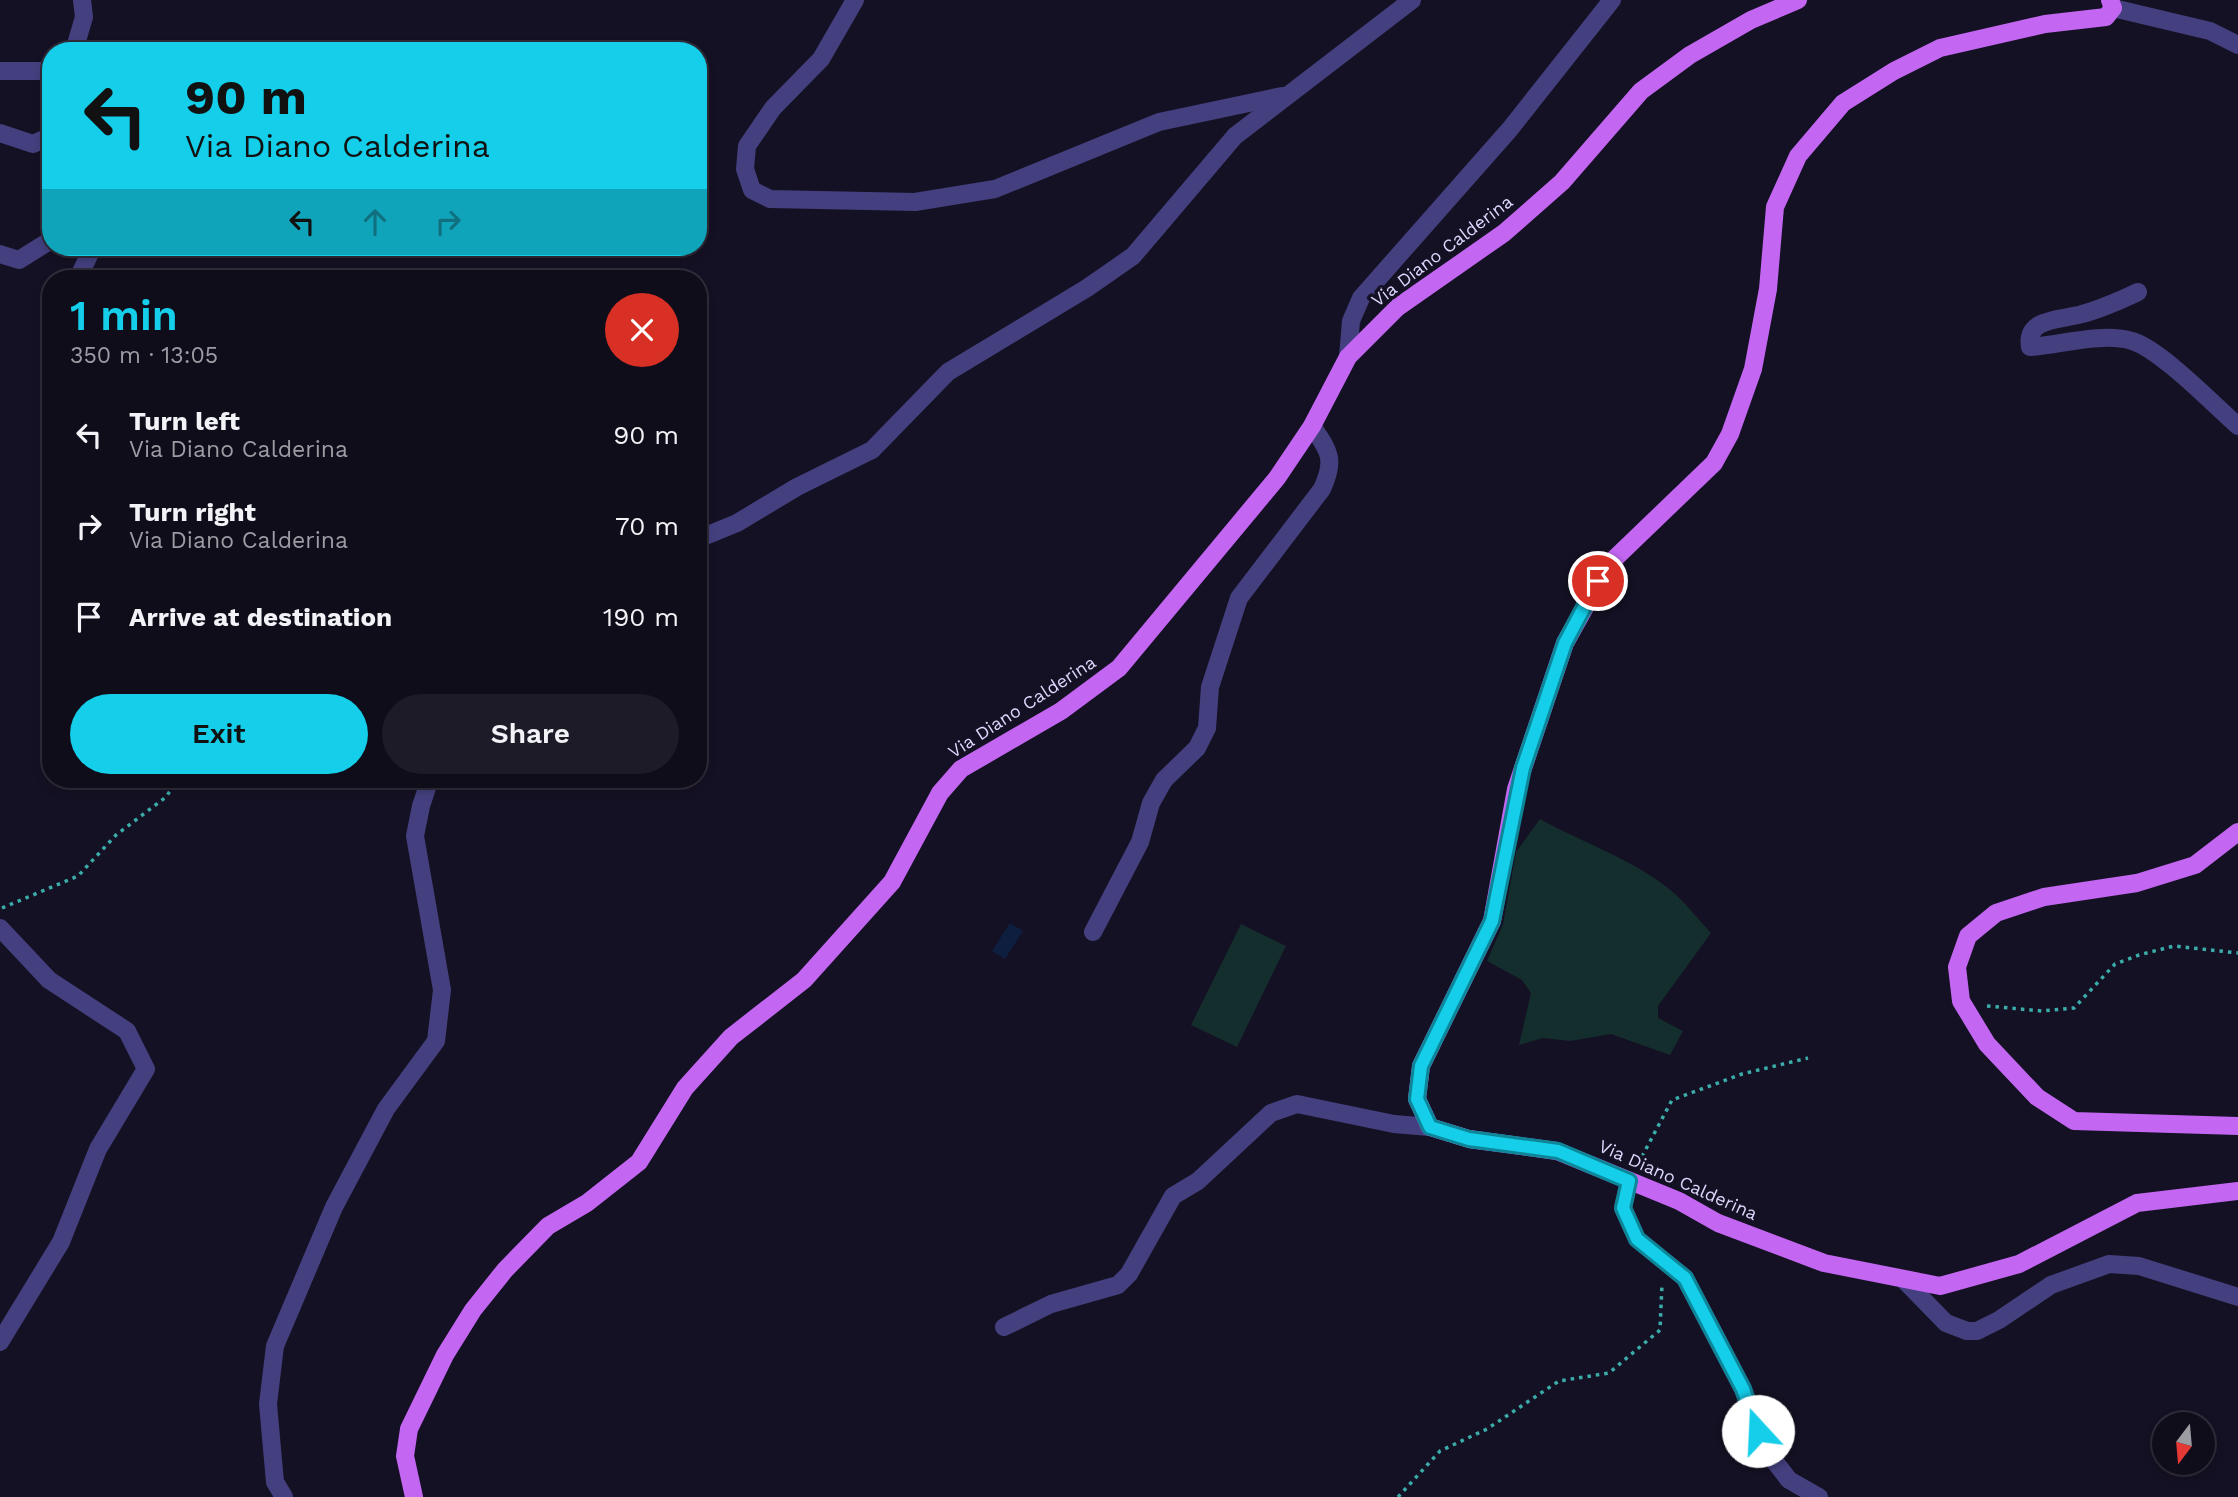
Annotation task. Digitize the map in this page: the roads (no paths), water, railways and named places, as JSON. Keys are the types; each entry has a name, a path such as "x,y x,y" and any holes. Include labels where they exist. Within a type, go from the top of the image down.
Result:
{"main road":[{"name":"Via Diano Calderina","path":"414,1497 405,1455 409,1429 445,1355 473,1310 505,1270 548,1226 587,1203 639,1162 685,1088 731,1037 804,980 892,882 940,793 961,769 1061,711 1119,668 1277,478 1312,425 1348,357 1398,307 1504,233 1562,182 1641,91 1689,55 1751,20 1798,0"},
{"path":"1430,1127 1417,1099 1421,1066 1492,921 1516,789 1565,643 1608,564 1714,463 1730,434 1754,369 1768,289 1775,207 1798,156 1843,103 1894,71 1940,48 2045,24 2106,17 2112,4"},
{"path":"2238,832 2195,865 2137,883 2044,897 1996,913 1968,936 1956,967 1961,1001 1987,1044 2037,1097 2074,1121 2238,1126"},
{"name":"Via Diano Calderina","path":"1430,1127 1469,1139 1558,1151 1679,1201 1718,1223 1824,1263 1940,1286 2019,1264 2137,1203 2238,1191"}],"street":[{"path":"77,42 84,17 82,0"},
{"path":"855,0 821,59 774,108 747,146 745,169 752,190 769,199 915,202 995,189 1159,122 1285,96"},
{"path":"707,535 737,523 797,487 872,450 947,372 1087,288 1133,256 1236,136 1412,0"},
{"path":"1348,357 1351,321 1361,298 1510,129 1612,0"},
{"path":"2112,4 2210,31 2238,45"},
{"path":"0,71 42,71"},
{"path":"0,133 33,144 42,140"},
{"path":"0,254 19,260 42,246"},
{"path":"2138,292 2078,316 2046,321 2032,331 2028,339 2029,347 2083,339 2132,340 2151,351 2238,426"},
{"path":"1093,932 1140,842 1151,803 1164,780 1197,748 1207,728 1210,687 1239,598 1322,489 1331,469 1328,450 1312,425"},
{"path":"284,1497 275,1482 268,1404 275,1346 347,1182 386,1109 436,1041 442,990 415,836 427,788"},
{"path":"0,928 48,979 127,1031 146,1069 98,1149 61,1242 0,1342"},
{"path":"1004,1327 1051,1304 1118,1285 1129,1274 1173,1196 1198,1181 1271,1113 1297,1104 1394,1124 1430,1127"},
{"path":"1629,1181 1623,1208 1637,1239 1685,1278 1721,1344 1755,1416 1762,1445 1789,1480 1819,1497"},
{"path":"1905,1281 1946,1323 1967,1331 1978,1331 1999,1320 2051,1285 2109,1264 2139,1266 2238,1297"}],"water":[{"path":"1010,923 1023,931 1005,959 992,951"}]}
